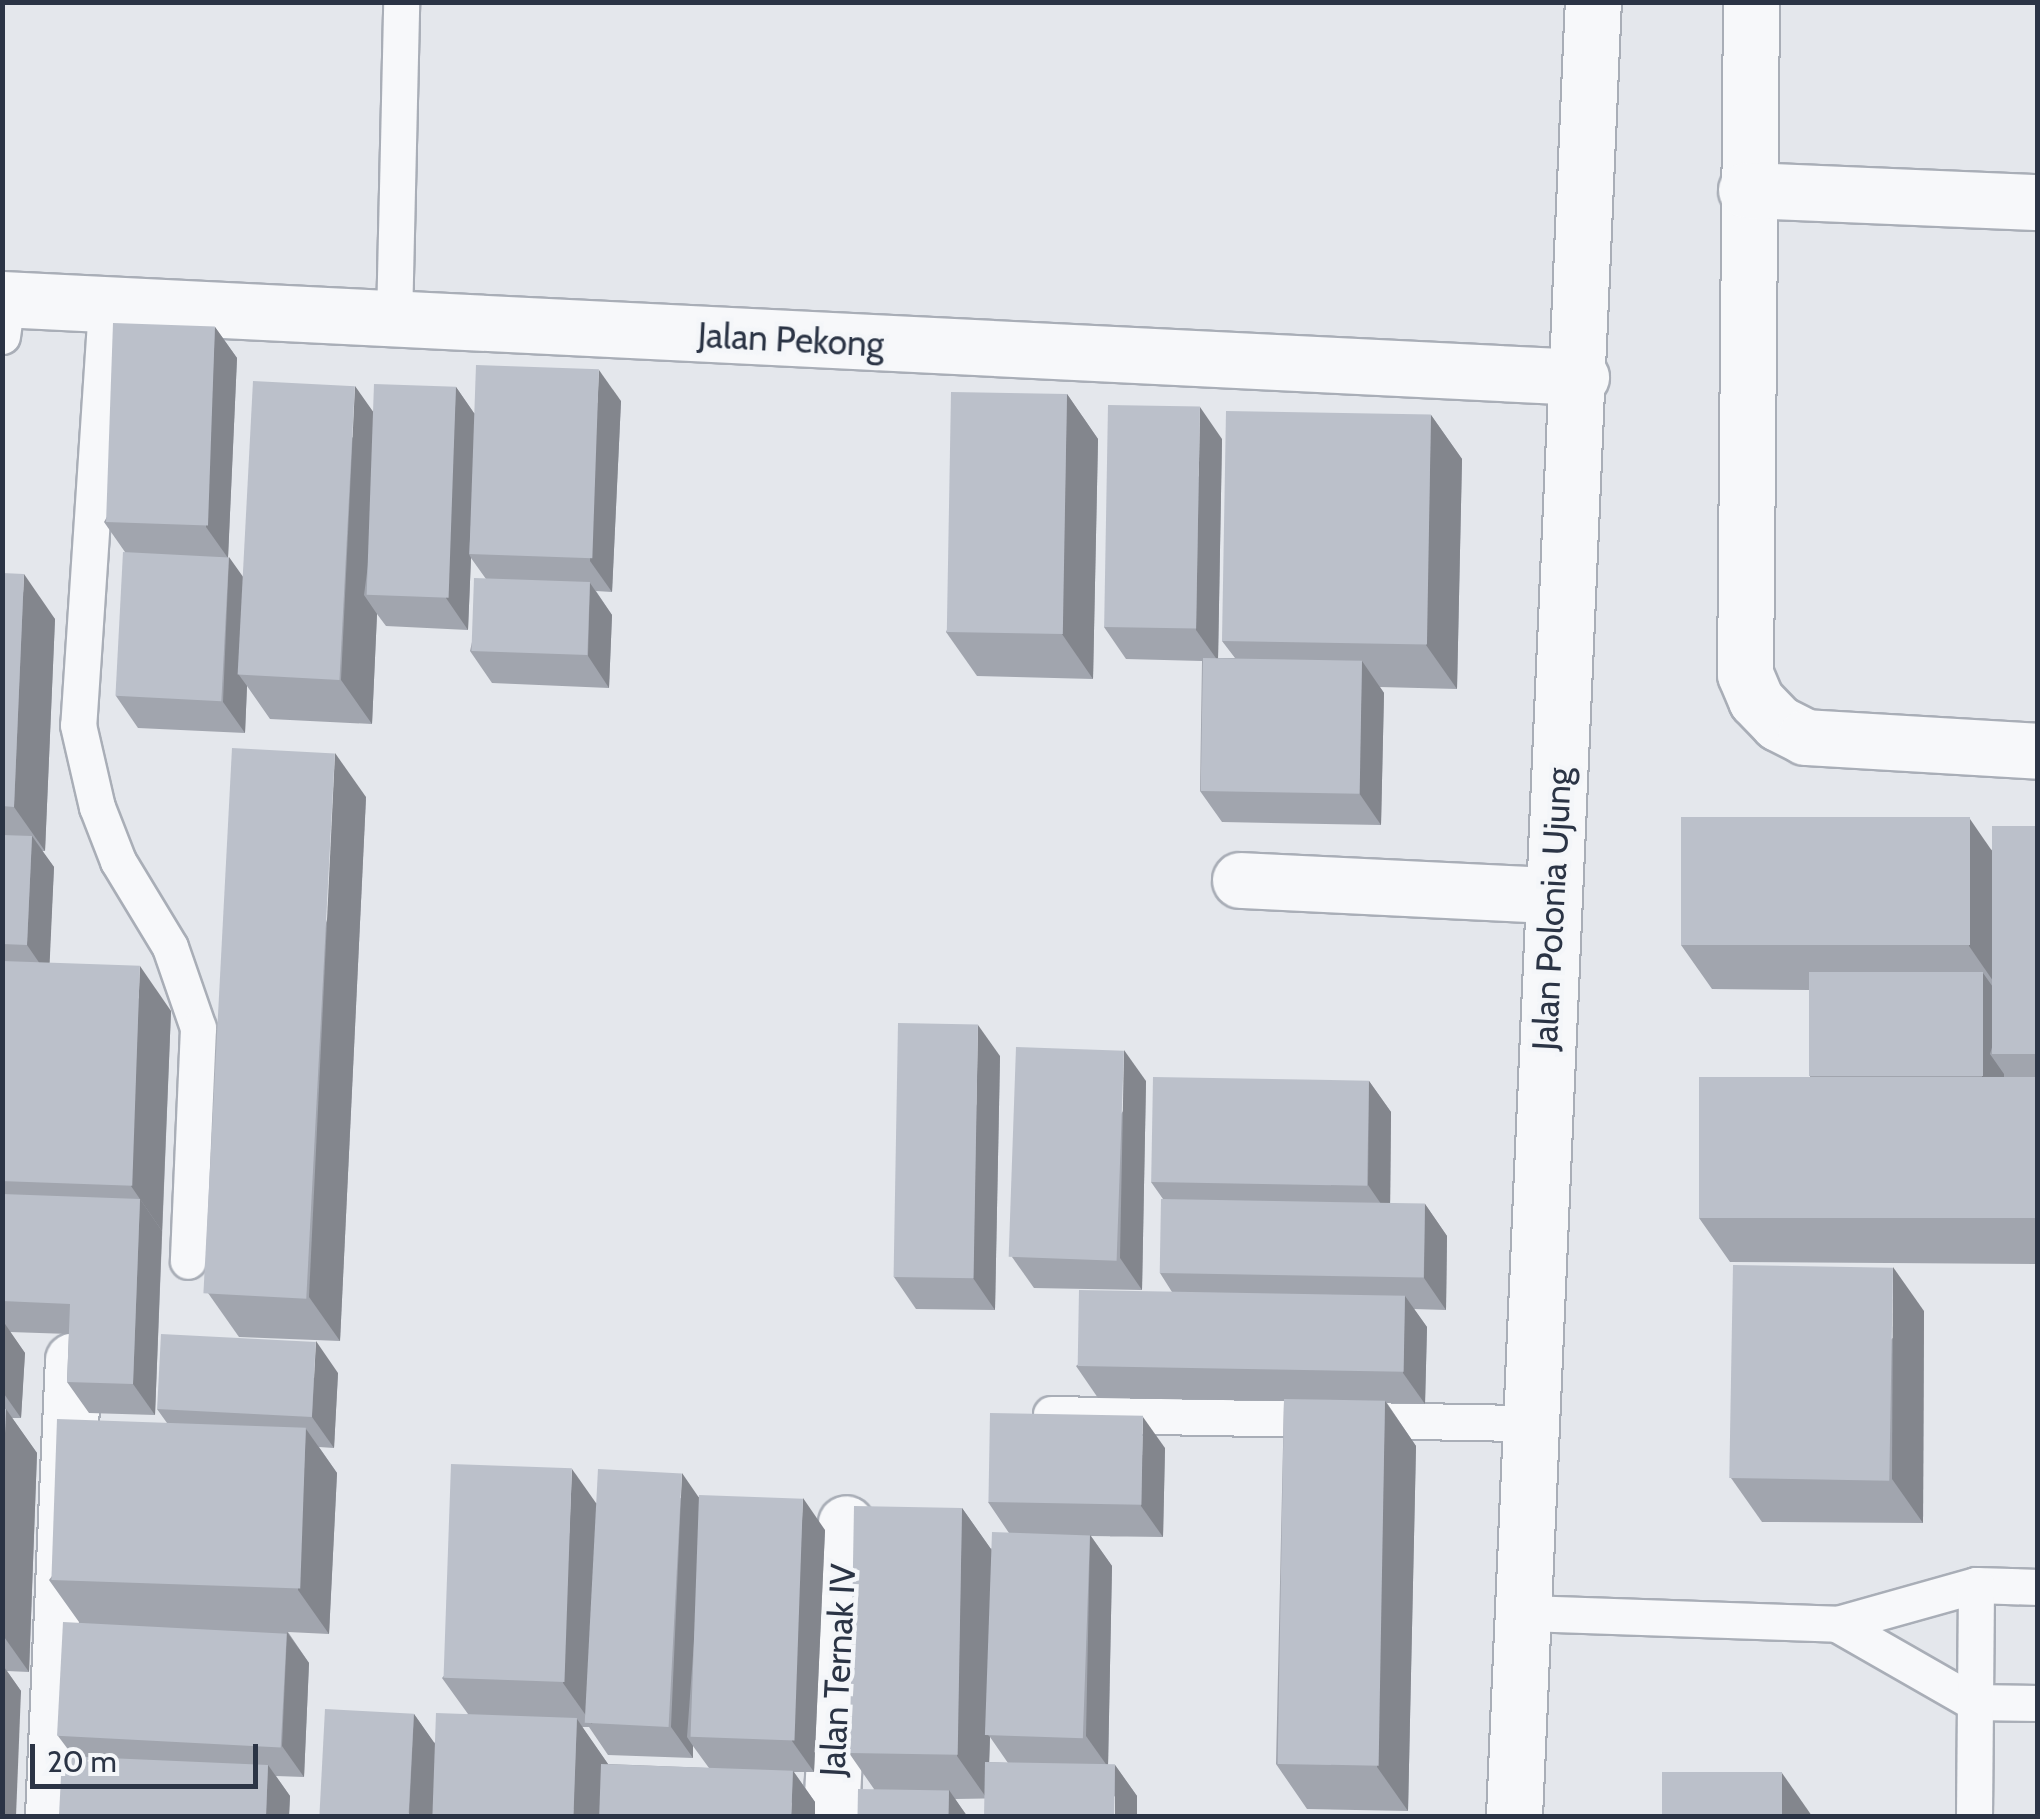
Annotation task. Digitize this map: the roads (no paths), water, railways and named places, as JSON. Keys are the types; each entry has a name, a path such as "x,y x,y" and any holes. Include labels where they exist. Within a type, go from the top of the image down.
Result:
{"street":[{"name":"Jalan Polonia Ujung","path":"1514,1816 1526,1613 1529,1423 1552,895 1580,377 1593,2"},
{"path":"1750,2 1742,644 1756,700 1778,723 1834,743 2038,751"},
{"path":"1746,190 2038,202"},
{"name":"Jalan Pekong","path":"4,311 106,307 1580,377"},
{"path":"1240,880 1552,895"},
{"path":"53,1816 73,1360"},
{"name":"Jalan Ternak IV","path":"831,1816 846,1524"}],"lane":[{"path":"394,321 401,2"},
{"path":"106,307 78,725 88,783 111,843 170,946 198,1028 188,1261"},
{"path":"1052,1414 1529,1423"},
{"path":"1526,1613 1837,1624 1976,1585 2038,1587"},
{"path":"1974,1816 1976,1585"},
{"path":"1837,1624 1973,1702 2038,1703"}]}
